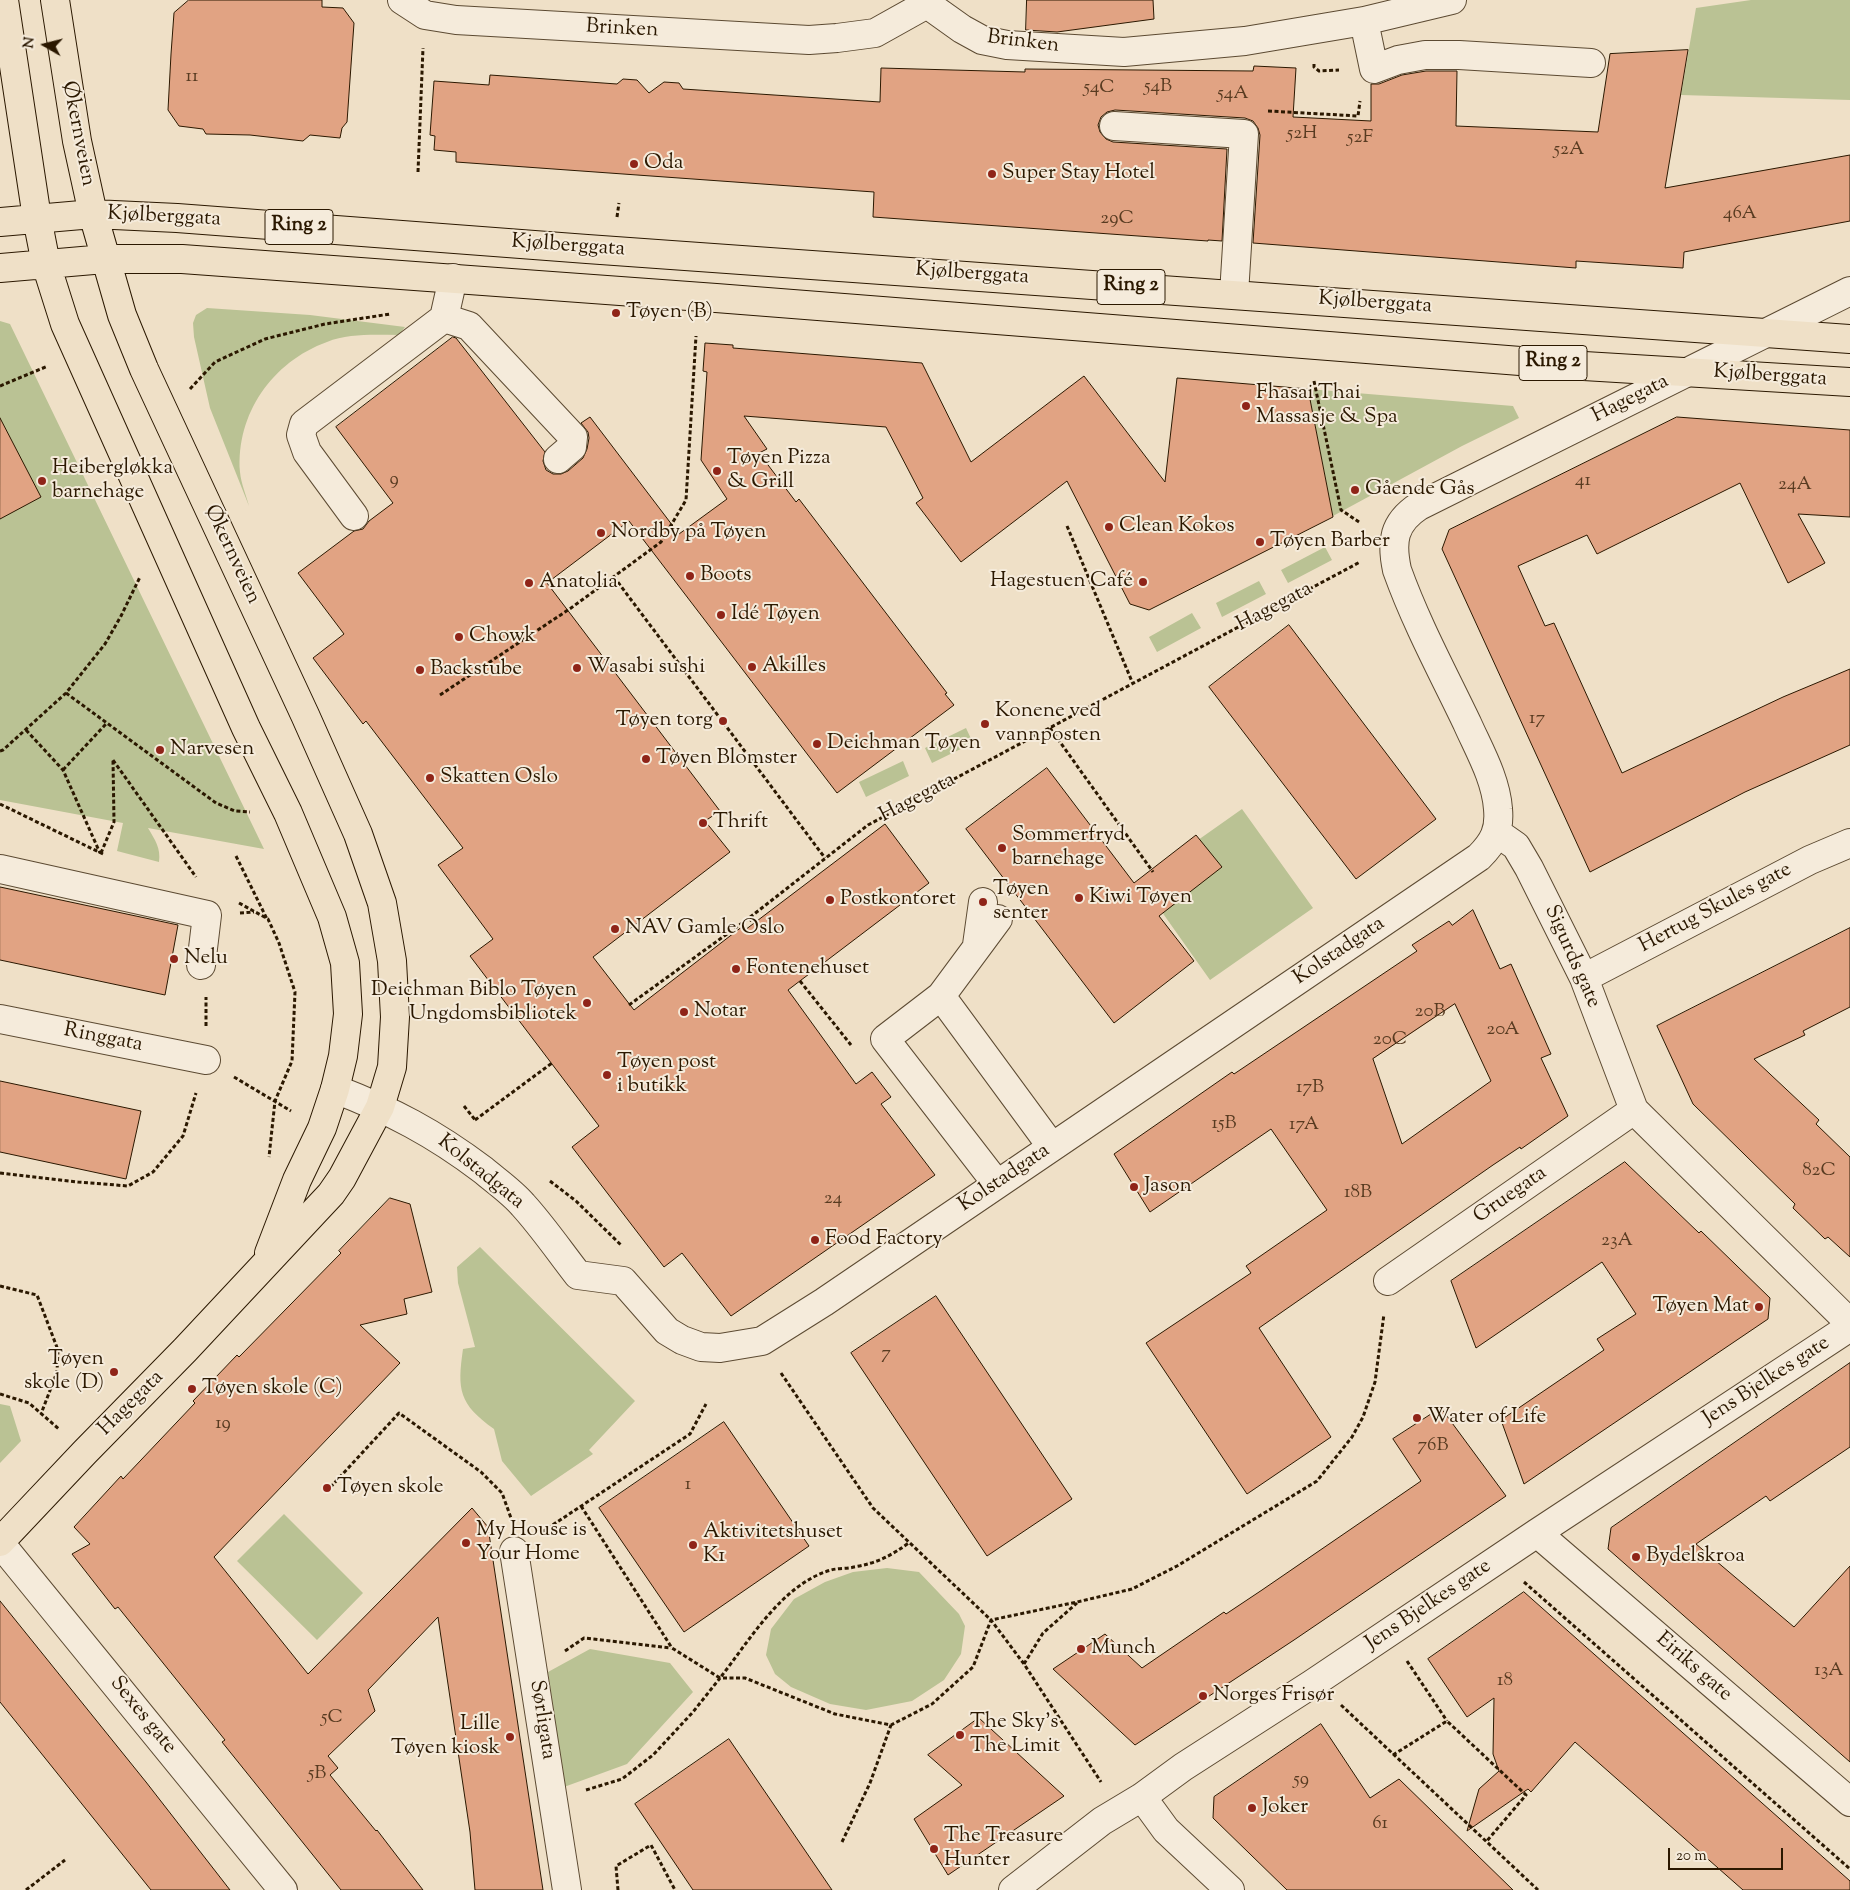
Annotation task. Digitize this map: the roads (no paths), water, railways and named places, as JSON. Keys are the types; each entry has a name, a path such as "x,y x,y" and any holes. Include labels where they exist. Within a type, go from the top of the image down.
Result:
{"main road":[{"path":"4,0 37,218 46,264 65,324 246,728 288,813 332,917 345,963 348,1014 343,1056 335,1089"},
{"name":"Økernveien","path":"55,0 77,141 93,214 122,315 144,369 305,715 358,834 382,903 392,961 395,1017 392,1067 380,1107"},
{"name":"Ring 2","path":"0,222 93,214"},
{"name":"Kjølberggata","path":"93,214 177,218 1850,339"},
{"name":"Ring 2","path":"0,268 105,259"},
{"name":"Kjølberggata","path":"105,259 182,259 453,278 1584,366 1850,382"},
{"name":"Hagegata","path":"264,1266 297,1180 322,1128 335,1089"},
{"name":"Hagegata","path":"0,1543 331,1194 342,1178 380,1107"}],"street":[{"name":"Brinken","path":"402,0 424,15 456,20 567,28 809,40 875,33 927,4 962,29 982,40 1007,45 1124,52 1245,41 1364,21 1452,0"},
{"path":"1364,21 1374,69 1398,60 1426,55 1459,55 1591,63"},
{"path":"1114,126 1244,134 1234,294"},
{"path":"354,516 307,452 300,435 304,424 444,318 453,278"},
{"name":"Hagegata","path":"1496,832 1498,809 1487,768 1401,582 1394,549 1395,534 1399,523 1408,513 1419,506 1850,291"},
{"path":"444,318 469,326 573,437 572,447 558,459"},
{"name":"Kolstadgata","path":"335,1089 380,1107 434,1135 493,1178 523,1204 578,1275 623,1282 667,1331 682,1340 701,1347 720,1348 762,1341 832,1297 1460,871 1491,845 1496,832"},
{"name":"Sigurds gate","path":"1496,832 1516,846 1584,978 1634,1110 1850,1323"},
{"name":"Hertug Skules gate","path":"1584,978 1810,860 1850,843"},
{"path":"0,869 207,915 201,965"},
{"path":"991,911 976,951 941,996 885,1039 997,1184"},
{"path":"941,996 1052,1147"},
{"name":"Ringgata","path":"0,1019 206,1060"},
{"name":"Gruegata","path":"1388,1281 1634,1110"},
{"name":"Jens Bjelkes gate","path":"1013,1890 1102,1821 1850,1327"},
{"name":"Eiriks gate","path":"1537,1533 1850,1802"},
{"name":"Sexes gate","path":"0,1543 283,1890"},
{"name":"Sørligata","path":"514,1551 554,1800 566,1890"},
{"path":"1142,1796 1166,1830 1230,1890"}],"place":[{"name":"Oda","path":"634,164"},
{"name":"Super Stay Hotel","path":"992,174"},
{"name":"Tøyen (B)","path":"616,313"},
{"name":"Fhasai Thai Massasje & Spa","path":"1246,406"},
{"name":"Tøyen Pizza & Grill","path":"717,471"},
{"name":"Heibergløkka barnehage","path":"42,481"},
{"name":"Gående Gås","path":"1355,490"},
{"name":"Clean Kokos","path":"1109,527"},
{"name":"Nordby på Tøyen","path":"601,533"},
{"name":"Tøyen Barber","path":"1260,542"},
{"name":"Boots","path":"690,576"},
{"name":"Hagestuen Café","path":"1143,582"},
{"name":"Anatolia","path":"529,583"},
{"name":"Idé Tøyen","path":"721,615"},
{"name":"Chowk","path":"459,637"},
{"name":"Akilles","path":"752,667"},
{"name":"Wasabi sushi","path":"577,668"},
{"name":"Backstube","path":"420,670"},
{"name":"Tøyen torg","path":"723,721"},
{"name":"Konene ved vannposten","path":"985,724"},
{"name":"Deichman Tøyen","path":"817,744"},
{"name":"Narvesen","path":"160,750"},
{"name":"Tøyen Blomster","path":"646,759"},
{"name":"Skatten Oslo","path":"430,778"},
{"name":"Thrift","path":"703,823"},
{"name":"Sommerfryd barnehage","path":"1002,848"},
{"name":"Kiwi Tøyen","path":"1079,898"},
{"name":"Postkontoret","path":"830,900"},
{"name":"Tøyen senter","path":"983,902"},
{"name":"NAV Gamle Oslo","path":"615,929"},
{"name":"Nelu","path":"174,959"},
{"name":"Fontenehuset","path":"736,969"},
{"name":"Deichman Biblo Tøyen Ungdomsbibliotek","path":"587,1003"},
{"name":"Notar","path":"684,1012"},
{"name":"Tøyen post i butikk","path":"607,1075"},
{"name":"Jason","path":"1134,1187"},
{"name":"Food Factory","path":"815,1240"},
{"name":"Tøyen Mat","path":"1759,1307"},
{"name":"Tøyen skole (D)","path":"114,1372"},
{"name":"Tøyen skole (C)","path":"192,1389"},
{"name":"Water of Life","path":"1417,1418"},
{"name":"Tøyen skole","path":"327,1488"},
{"name":"My House is Your Home","path":"466,1543"},
{"name":"Aktivitetshuset K1","path":"693,1545"},
{"name":"Bydelskroa","path":"1636,1557"},
{"name":"Munch","path":"1081,1649"},
{"name":"Norges Frisør","path":"1203,1696"},
{"name":"The Sky's The Limit","path":"960,1735"},
{"name":"Lille Tøyen kiosk","path":"510,1737"},
{"name":"Joker","path":"1252,1808"},
{"name":"The Treasure Hunter","path":"934,1849"}]}
